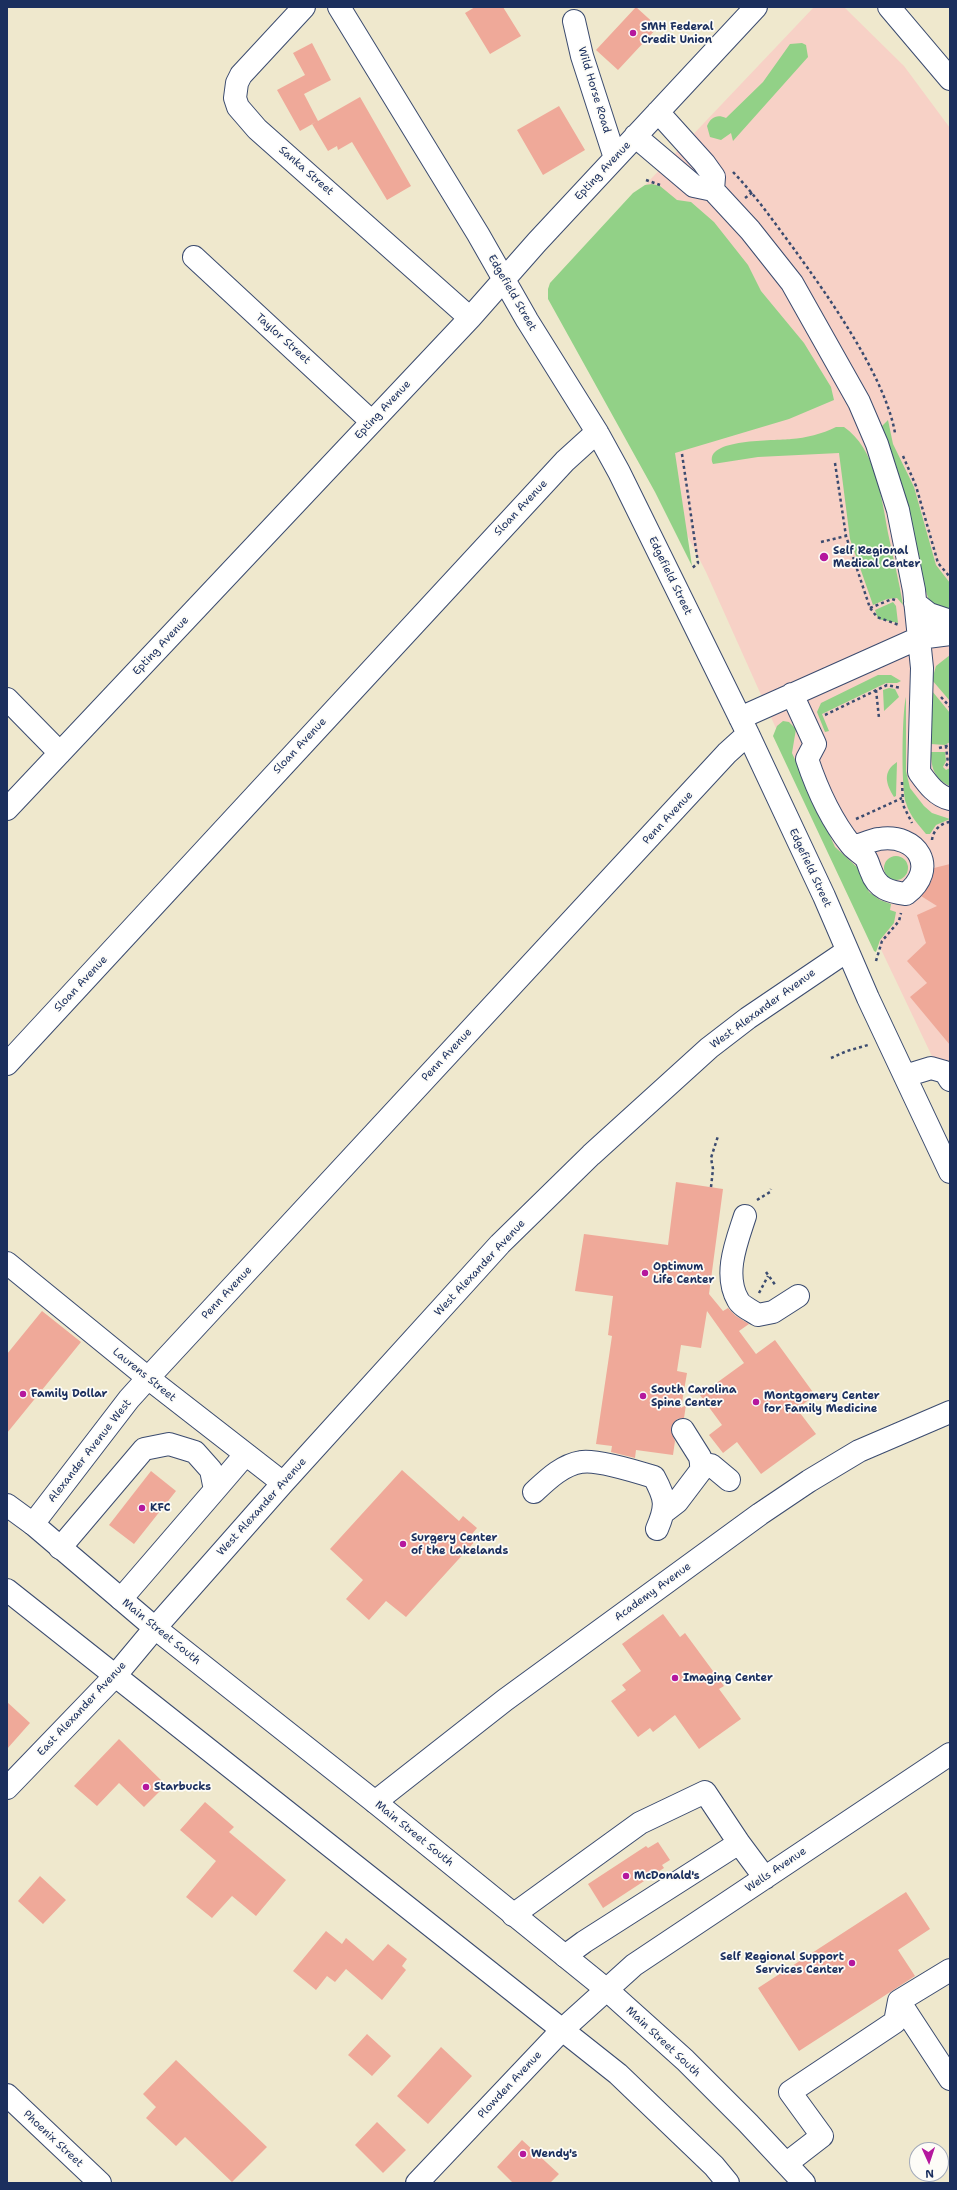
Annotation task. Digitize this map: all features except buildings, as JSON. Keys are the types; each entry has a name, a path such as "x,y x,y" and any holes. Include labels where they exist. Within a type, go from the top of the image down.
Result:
{"street":[{"name":"Sanka Street","path":"304,7 241,75 235,91 238,107 257,129 470,318"},
{"name":"Edgefield Street","path":"339,7 504,279 527,320 598,432 744,726 824,896 846,951 949,1167"},
{"name":"Epting Avenue","path":"7,809 470,318 635,136 756,7"},
{"path":"889,7 950,79"},
{"name":"Wild Horse Road","path":"574,21 582,56 615,158"},
{"path":"658,112 704,162 714,177 713,190"},
{"path":"635,136 694,186 713,190 750,230 792,283 859,402 877,444 898,510 907,602 919,638 922,665 919,772 928,785 945,798 950,799"},
{"name":"Taylor Street","path":"194,258 372,422"},
{"name":"Sloan Avenue","path":"7,1064 565,461 598,432"},
{"path":"907,602 929,614 950,621"},
{"name":"Penn Avenue","path":"148,1378 727,754 744,726 792,694 919,638 950,634"},
{"path":"922,665 928,655 936,649 950,649"},
{"path":"792,694 815,744 807,759 814,780 838,829 857,846 866,858 873,878 878,885 891,892 906,894 911,890 923,871 922,861 913,845 909,833"},
{"path":"7,699 60,753"},
{"path":"857,846 880,838 909,833"},
{"path":"873,878 878,861 887,851 909,833"},
{"name":"West Alexander Avenue","path":"155,1628 283,1483 500,1244 591,1155 709,1048 748,1018 846,951"},
{"path":"905,1076 931,1068 945,1072 950,1080"},
{"path":"750,1209 733,1254 732,1280 738,1301 758,1315 773,1312 798,1296"},
{"name":"Laurens Street","path":"7,1264 148,1378 283,1483"},
{"name":"Alexander Avenue West","path":"32,1524 129,1399 148,1378"},
{"name":"Academy Avenue","path":"375,1802 505,1700 803,1485 859,1452 950,1412"},
{"path":"534,1492 554,1474 581,1462 603,1464 637,1471 654,1477 663,1495 660,1521 677,1502 702,1469 700,1458 683,1430"},
{"path":"60,1548 144,1449 169,1444 195,1452 211,1470 215,1490"},
{"path":"121,1599 245,1454"},
{"path":"701,1465 711,1465 729,1480"},
{"name":"Main Street South","path":"7,1505 32,1524 155,1628 375,1802 606,1990 675,2051 804,2183"},
{"path":"7,1590 618,2074 714,2166 728,2183"},
{"name":"East Alexander Avenue","path":"7,1788 115,1676 155,1628"},
{"name":"Wells Avenue","path":"606,1990 634,1965 950,1754"},
{"path":"513,1914 640,1823 705,1792 739,1843 765,1878"},
{"path":"565,1956 584,1942 739,1843"},
{"path":"786,2163 822,2136 790,2092 895,2022 899,2001 950,1970"},
{"name":"Plowden Avenue","path":"417,2183 562,2030 606,1990"},
{"path":"899,2001 950,2079"},
{"name":"Phoenix Street","path":"7,2095 100,2183"}],"path":[{"path":"682,454 698,563 691,569"},
{"path":"835,462 846,536 870,608 877,617 902,626 902,620"},
{"path":"821,542 846,536"},
{"path":"870,608 892,599 907,602"},
{"path":"825,715 887,685 895,685 902,688 903,693"},
{"path":"876,690 879,718"},
{"path":"946,747 948,763 946,766"},
{"path":"902,781 902,798 909,833"},
{"path":"857,846 851,822 902,798"},
{"path":"927,839 932,842 932,836 936,829 944,823 950,822"},
{"path":"876,961 882,942 900,921 901,906"},
{"path":"831,1058 847,1051 869,1045"},
{"path":"711,1187 713,1169 711,1158 718,1136"},
{"path":"750,1209 770,1192 771,1189"}],"shaded area":[{"name":"Self Regional Medical Center","path":"814,7 844,7 904,66 950,128 950,1094 783,744 706,572 556,279"}],"green space":[{"path":"802,43 806,45 808,57 733,141 731,133 721,140 710,137 707,126 710,120 717,116 726,118 763,82 790,44"},
{"path":"652,184 660,186 677,200 691,202 714,222 748,265 761,291 804,343 831,387 834,400 789,419 675,453 692,566 655,492 548,299 548,289 550,283 633,193 645,185"},
{"path":"888,420 893,444 914,487 936,565 950,583 950,614 931,604 926,591 919,555 881,427"},
{"path":"836,427 844,427 855,436 870,461 880,490 903,605 897,598 887,599 873,605 850,539 839,453 758,457 713,464 713,456 718,449 729,445 742,442 802,438 820,434"},
{"path":"893,602 896,606 898,623 878,619 875,610"},
{"path":"950,655 950,701 932,680 936,666"},
{"path":"878,675 891,675 901,681 897,683 886,683 822,714 829,731 825,732 817,712 821,703"},
{"path":"889,688 895,689 899,697 884,711 883,690"},
{"path":"932,691 950,713 950,742 945,745 931,744"},
{"path":"906,697 906,771 910,788 924,806 932,813 950,819 936,825 930,834 926,834 912,816 904,795 903,750"},
{"path":"783,721 789,722 796,729 792,753 835,847 858,868 869,892 880,900 891,904 890,910 896,912 894,923 880,940 876,952 874,951 773,736 777,726"},
{"path":"931,752 945,752 946,761 943,767 946,770 950,768 950,786 937,777 932,764"},
{"path":"897,762 896,796 894,797 887,783 887,774 892,766"},
{"path":"896,856 905,859 908,868 905,877 896,880 887,877 884,868 887,859"}],"place":[{"name":"SMH Federal Credit Union","path":"633,33"},
{"name":"Self Regional Medical Center","path":"824,557"},
{"name":"Optimum Life Center","path":"645,1273"},
{"name":"Family Dollar","path":"23,1394"},
{"name":"South Carolina Spine Center","path":"643,1396"},
{"name":"Montgomery Center for Family Medicine","path":"756,1402"},
{"name":"KFC","path":"142,1508"},
{"name":"Surgery Center of the Lakelands","path":"403,1544"},
{"name":"Imaging Center","path":"675,1678"},
{"name":"Starbucks","path":"146,1787"},
{"name":"McDonald's","path":"626,1876"},
{"name":"Self Regional Support Services Center","path":"852,1963"},
{"name":"Wendy's","path":"523,2154"}]}
